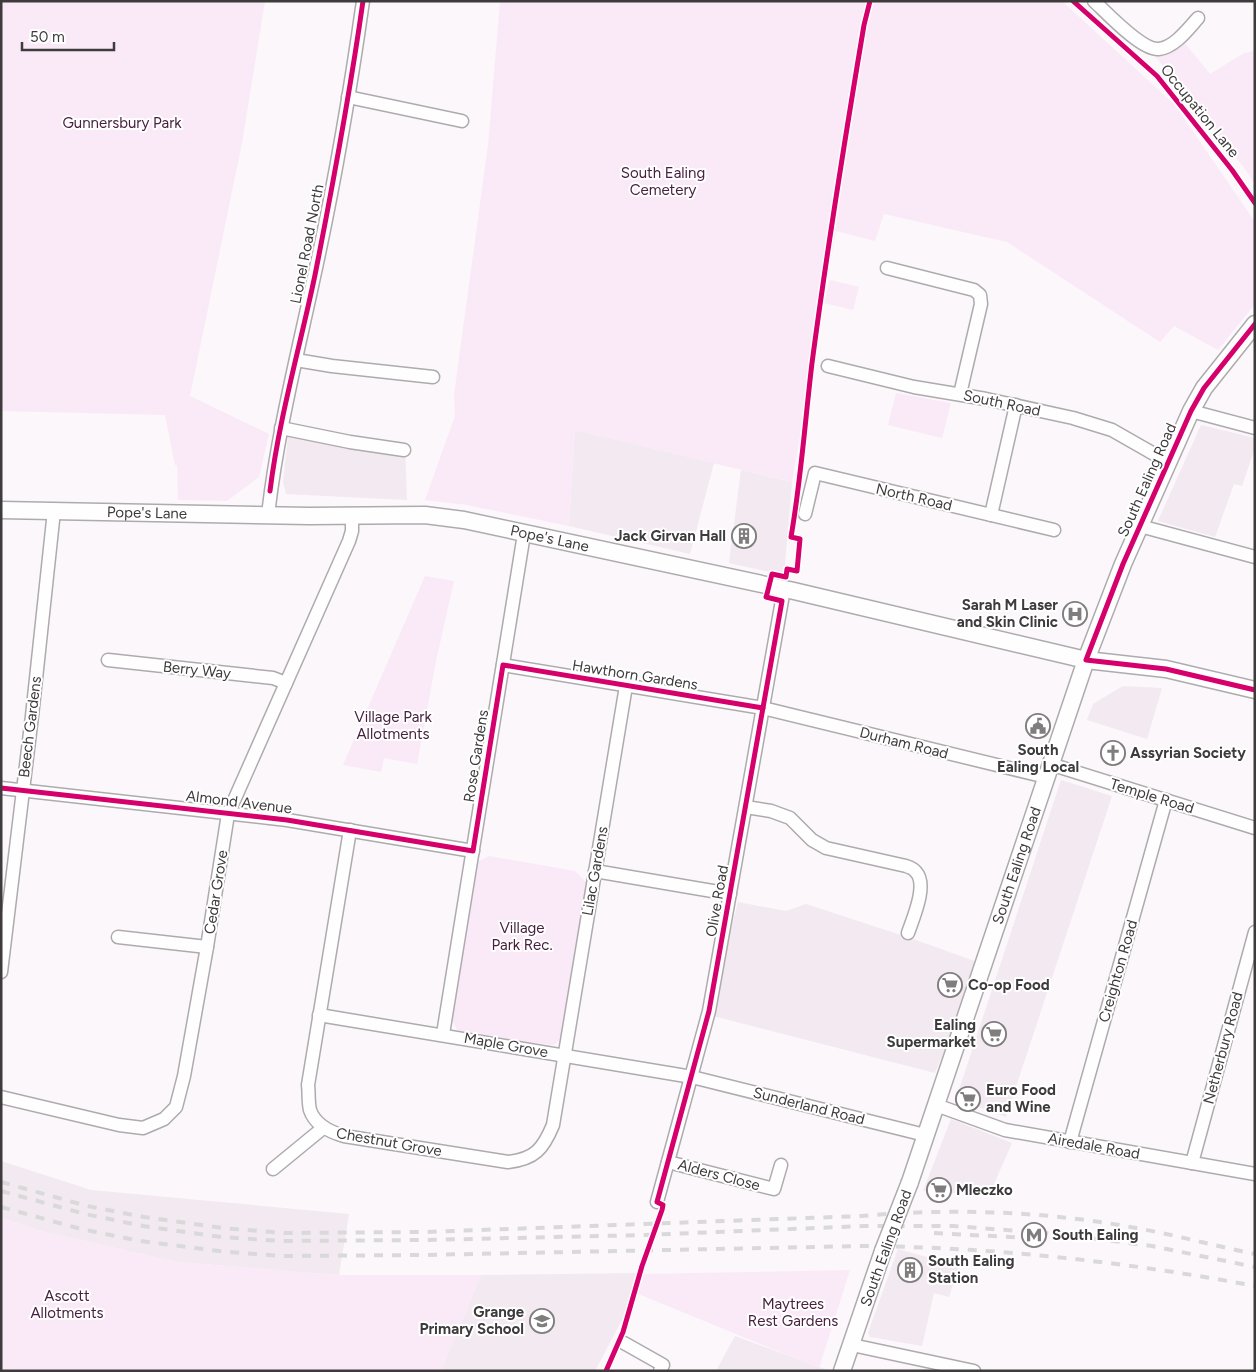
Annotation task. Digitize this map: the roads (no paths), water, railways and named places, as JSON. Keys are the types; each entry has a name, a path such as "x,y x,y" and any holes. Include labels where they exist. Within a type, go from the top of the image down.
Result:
{"main road":[{"name":"South Ealing Road","path":"842,1371 986,962 1086,660 1116,581 1191,411 1204,388 1255,324"},
{"name":"Pope's Lane","path":"1,510 426,516 464,520 784,589 1086,660 1166,669 1255,690"}],"street":[{"name":"Lionel Road North","path":"268,515 272,475 314,277 348,97 363,1"},
{"path":"1094,1 1134,37 1150,48 1160,49 1176,41 1198,18"},
{"path":"348,97 462,121"},
{"path":"887,268 974,290 980,295 981,304 960,394"},
{"path":"296,360 332,366 433,377"},
{"name":"South Road","path":"828,366 914,387 960,394 1073,418 1112,430 1168,462"},
{"path":"991,515 1016,405"},
{"path":"1191,411 1255,428"},
{"path":"281,428 350,442 404,450"},
{"name":"North Road","path":"805,514 815,473 1054,530"},
{"name":"Beech Gardens","path":"1,972 32,716 54,511"},
{"name":"Cedar Grove","path":"1,1097 119,1125 143,1128 164,1119 176,1107 184,1076 207,947 228,814 349,542 352,531 352,516"},
{"path":"1140,526 1255,557"},
{"name":"Rose Gardens","path":"443,1034 524,534"},
{"name":"Olive Road","path":"657,1202 709,1011 784,589"},
{"name":"Berry Way","path":"108,660 273,678 286,683"},
{"name":"Hawthorn Gardens","path":"503,665 763,708"},
{"name":"Lilac Gardens","path":"565,1056 626,686"},
{"name":"Durham Road","path":"763,708 1048,770"},
{"name":"Temple Road","path":"1048,770 1166,800 1255,828"},
{"name":"Almond Avenue","path":"1,788 287,820 473,851"},
{"name":"Creighton Road","path":"1070,1142 1166,800"},
{"path":"746,807 790,818 812,840 826,848 906,866 915,871 920,878 920,893 908,934"},
{"name":"Chestnut Grove","path":"350,830 308,1085 310,1110 323,1128 344,1136 498,1161 523,1160 540,1150 550,1133 565,1056"},
{"path":"595,871 730,894"},
{"name":"Netherbury Road","path":"1192,1163 1255,932"},
{"path":"118,937 207,947"},
{"name":"Maple Grove","path":"319,1015 443,1034 692,1077"},
{"name":"Sunderland Road","path":"692,1077 925,1135"},
{"name":"Airedale Road","path":"936,1105 1005,1130 1255,1174"},
{"path":"273,1169 323,1128"},
{"name":"Alders Close","path":"668,1162 774,1189 780,1164"},
{"path":"624,1343 666,1369"},
{"path":"852,1345 974,1371"}],"railway":[{"path":"1,1182 87,1206 144,1217 222,1228 284,1233 426,1232 964,1212 1033,1215 1102,1222 1255,1254"},
{"path":"1,1191 85,1214 143,1226 221,1237 281,1241 426,1240 644,1235 864,1226 953,1226 1058,1234 1152,1246 1255,1267"},
{"path":"1,1207 81,1229 140,1241 219,1251 280,1256 862,1246 911,1247 1059,1257 1207,1277 1255,1286"},
{"path":"934,1233 1028,1238"}],"place":[{"name":"Jack Girvan Hall","path":"744,536"},
{"name":"Sarah M Laser and Skin Clinic","path":"1075,614"},
{"name":"South Ealing Local","path":"1038,726"},
{"name":"Assyrian Society","path":"1113,753"},
{"name":"Co-op Food","path":"950,985"},
{"name":"Ealing Supermarket","path":"994,1034"},
{"name":"Euro Food and Wine","path":"968,1099"},
{"name":"Mleczko","path":"939,1190"},
{"name":"South Ealing","path":"1034,1235"},
{"name":"South Ealing Station","path":"910,1270"},
{"name":"Grange Primary School","path":"542,1321"}],"park label":[{"name":"Gunnersbury Park","path":"122,123"},
{"name":"South Ealing Cemetery","path":"663,182"},
{"name":"Village Park Allotments","path":"393,726"},
{"name":"Village Park Rec.","path":"522,936"},
{"name":"Ascott Allotments","path":"67,1304"},
{"name":"Maytrees Rest Gardens","path":"793,1312"}]}
